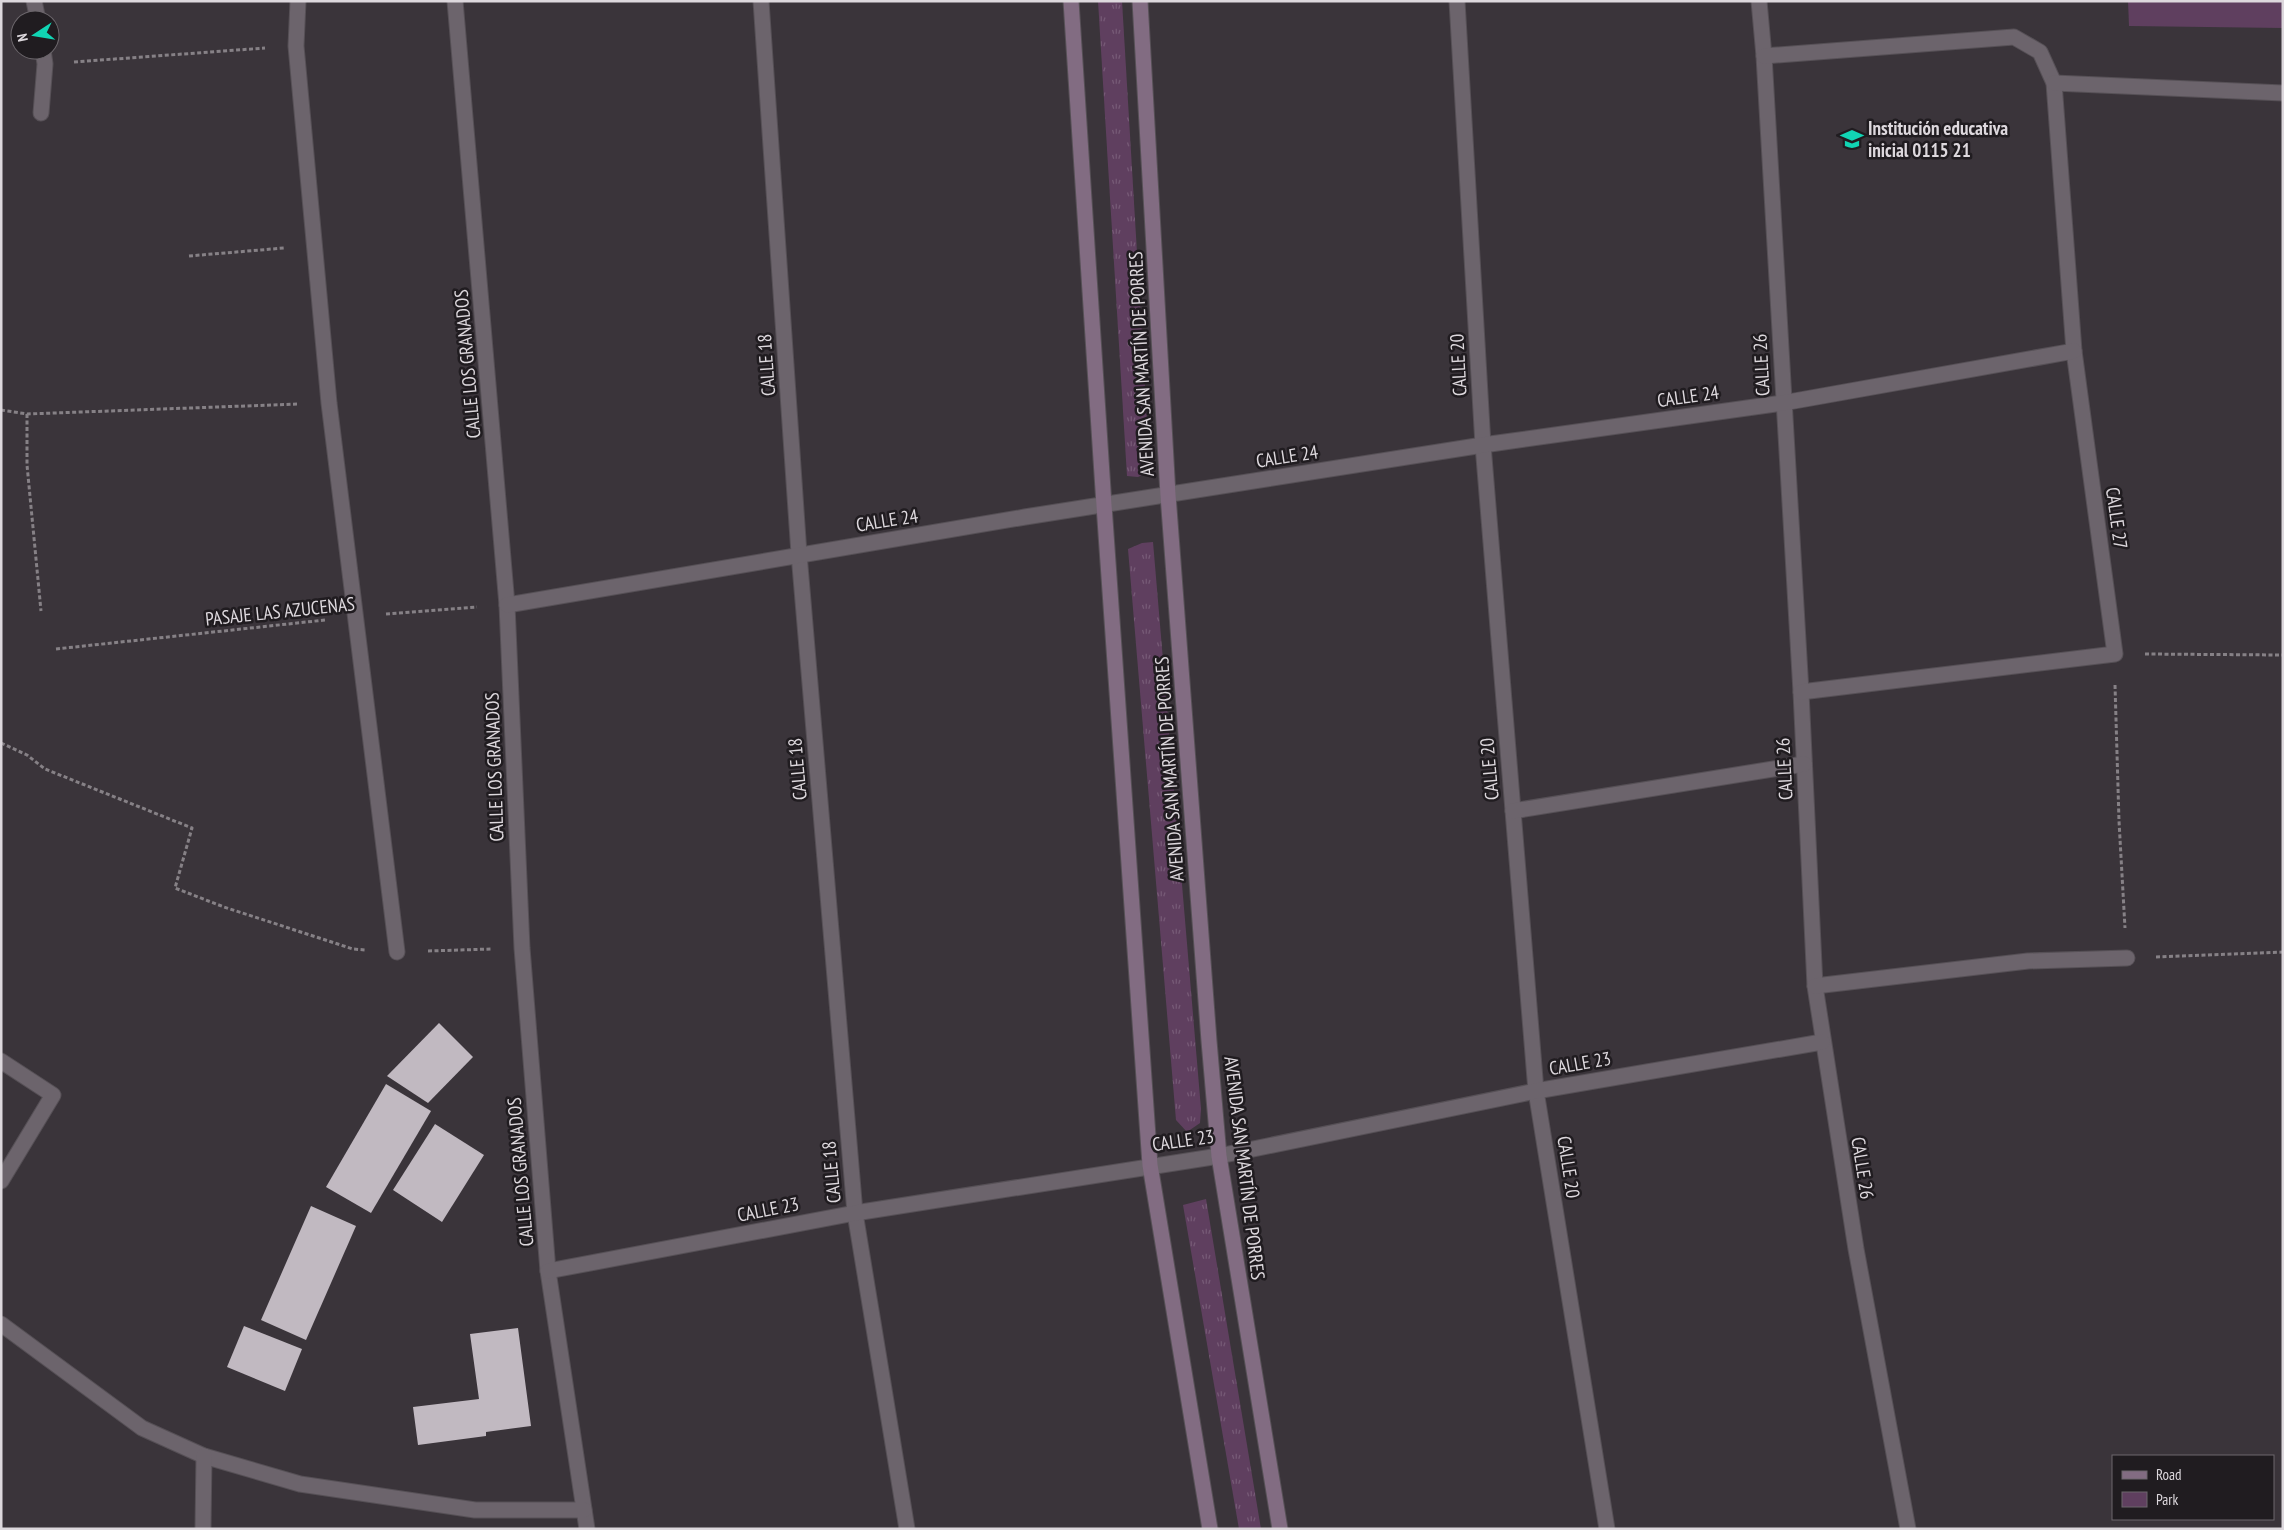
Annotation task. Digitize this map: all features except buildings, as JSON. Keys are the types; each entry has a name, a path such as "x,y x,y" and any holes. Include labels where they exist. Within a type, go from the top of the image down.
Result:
{"main road":[{"path":"1071,1 1150,1165 1210,1529"},
{"name":"AVENIDA SAN MARTÍN DE PORRES","path":"1140,1 1168,495 1209,1041 1220,1156 1280,1529"}],"street":[{"path":"298,1 296,46 329,403 397,952"},
{"name":"CALLE LOS GRANADOS","path":"455,1 507,605 522,948 548,1271 587,1529"},
{"name":"CALLE 18","path":"761,1 799,554 855,1213 907,1529"},
{"name":"CALLE 20","path":"1457,1 1482,445 1536,1091 1606,1529"},
{"name":"CALLE 26","path":"1759,1 1764,56 1801,692 1815,986 1822,1042 1856,1249 1908,1529"},
{"path":"1764,56 2014,37 2040,52 2054,83 2283,93"},
{"path":"41,113 44,60"},
{"name":"CALLE 27","path":"2054,83 2074,351 2114,654"},
{"name":"CALLE 24","path":"507,605 799,554 1482,445 1783,403 2074,351"},
{"path":"1801,692 2114,654"},
{"path":"1513,811 1804,764"},
{"path":"1815,986 2028,961 2127,958"},
{"name":"CALLE 23","path":"548,1271 855,1213 1150,1165 1220,1156 1536,1091 1822,1042"},
{"path":"1,1061 53,1095 1,1181"},
{"path":"1,1324 142,1428 204,1456 300,1484 475,1510 584,1510"},
{"path":"203,1529 204,1456"}],"path":[{"path":"60,56 296,46"},
{"path":"189,256 314,246"},
{"path":"1,410 27,414 329,403"},
{"path":"27,414 27,465 41,612"},
{"name":"PASAJE LAS AZUCENAS","path":"56,649 355,616 507,605"},
{"path":"2283,655 2114,654 2119,821 2127,958 2283,952"},
{"path":"1,743 27,755 45,769 192,828 175,888 224,907 352,949 397,952 522,948"}],"green space":[{"path":"1098,1 1122,1 1150,471 1138,477 1127,476"},
{"path":"2128,1 2283,1 2283,28 2129,26"},
{"path":"1153,542 1201,1109 1200,1123 1187,1132 1176,1120 1128,549 1142,543"},
{"path":"1206,1199 1261,1529 1239,1529 1183,1205"}],"place":[{"name":"Institución educativa inicial 0115 21","path":"1852,139"}]}
